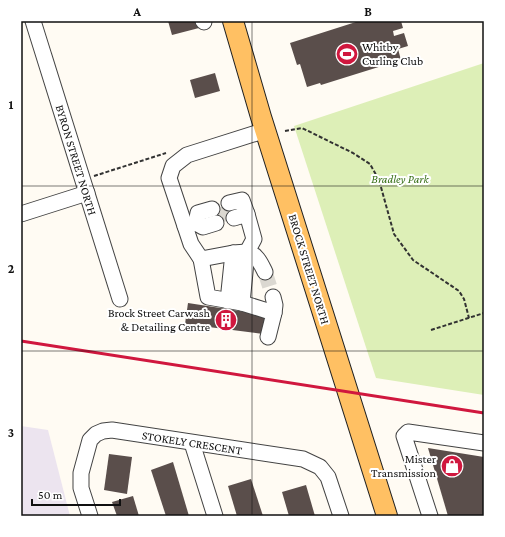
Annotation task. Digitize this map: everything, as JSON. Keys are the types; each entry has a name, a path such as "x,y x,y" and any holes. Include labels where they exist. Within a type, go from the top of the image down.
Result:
{"main road":[{"name":"BROCK STREET NORTH","path":"233,21 387,516"}],"street":[{"name":"BYRON STREET NORTH","path":"33,21 120,299"},
{"path":"266,130 187,155 173,166 169,178 190,224 191,244 201,259 208,297 235,302 274,313"},
{"path":"21,214 87,193"},
{"path":"235,302 240,253 254,239 237,211"},
{"path":"190,224 214,216"},
{"path":"201,259 240,253 252,253 259,260 265,272"},
{"path":"268,337 274,313 273,297"},
{"name":"STOKELY CRESCENT","path":"90,516 82,488 81,473 90,440 96,434 112,430 303,459 320,467 328,477 341,516"},
{"path":"430,516 404,436 408,432 484,443"},
{"path":"192,443 215,516"}],"path":[{"path":"285,131 302,128 353,153 370,164 378,180 394,234 413,260 459,291 464,299 469,318"},
{"path":"431,330 484,313"}],"shaded area":[{"path":"21,426 48,430 70,516 21,516"}],"green space":[{"name":"Bradley Park","path":"484,63 484,395 376,378 294,126"}],"building":[{"path":"168,21 197,21 199,28 172,35"},
{"name":"Whitby Curling Club","path":"359,21 401,21 403,28 393,31 394,36 404,33 408,46 398,49 401,60 321,85 320,83 307,87 300,64 297,65 290,43"},
{"path":"215,73 220,91 195,98 190,80"},
{"name":"Brock Street Carwash & Detailing Centre","path":"188,303 266,315 263,334 185,324"},
{"path":"428,448 484,457 484,516 448,516"},
{"path":"109,454 132,457 127,494 104,490"},
{"path":"173,462 189,516 166,516 151,470"},
{"path":"251,479 263,516 237,516 228,486"},
{"path":"306,485 315,516 289,516 282,492"},
{"path":"133,496 139,516 117,516 112,502"}],"tunnel":[{"path":"214,217 231,212"},
{"path":"265,272 273,297"}],"railway":[{"path":"21,341 484,413"}],"place":[{"name":"Whitby Curling Club","path":"347,54"},
{"name":"Brock Street Carwash & Detailing Centre","path":"226,320"},
{"name":"Mister Transmission","path":"452,466"}]}
